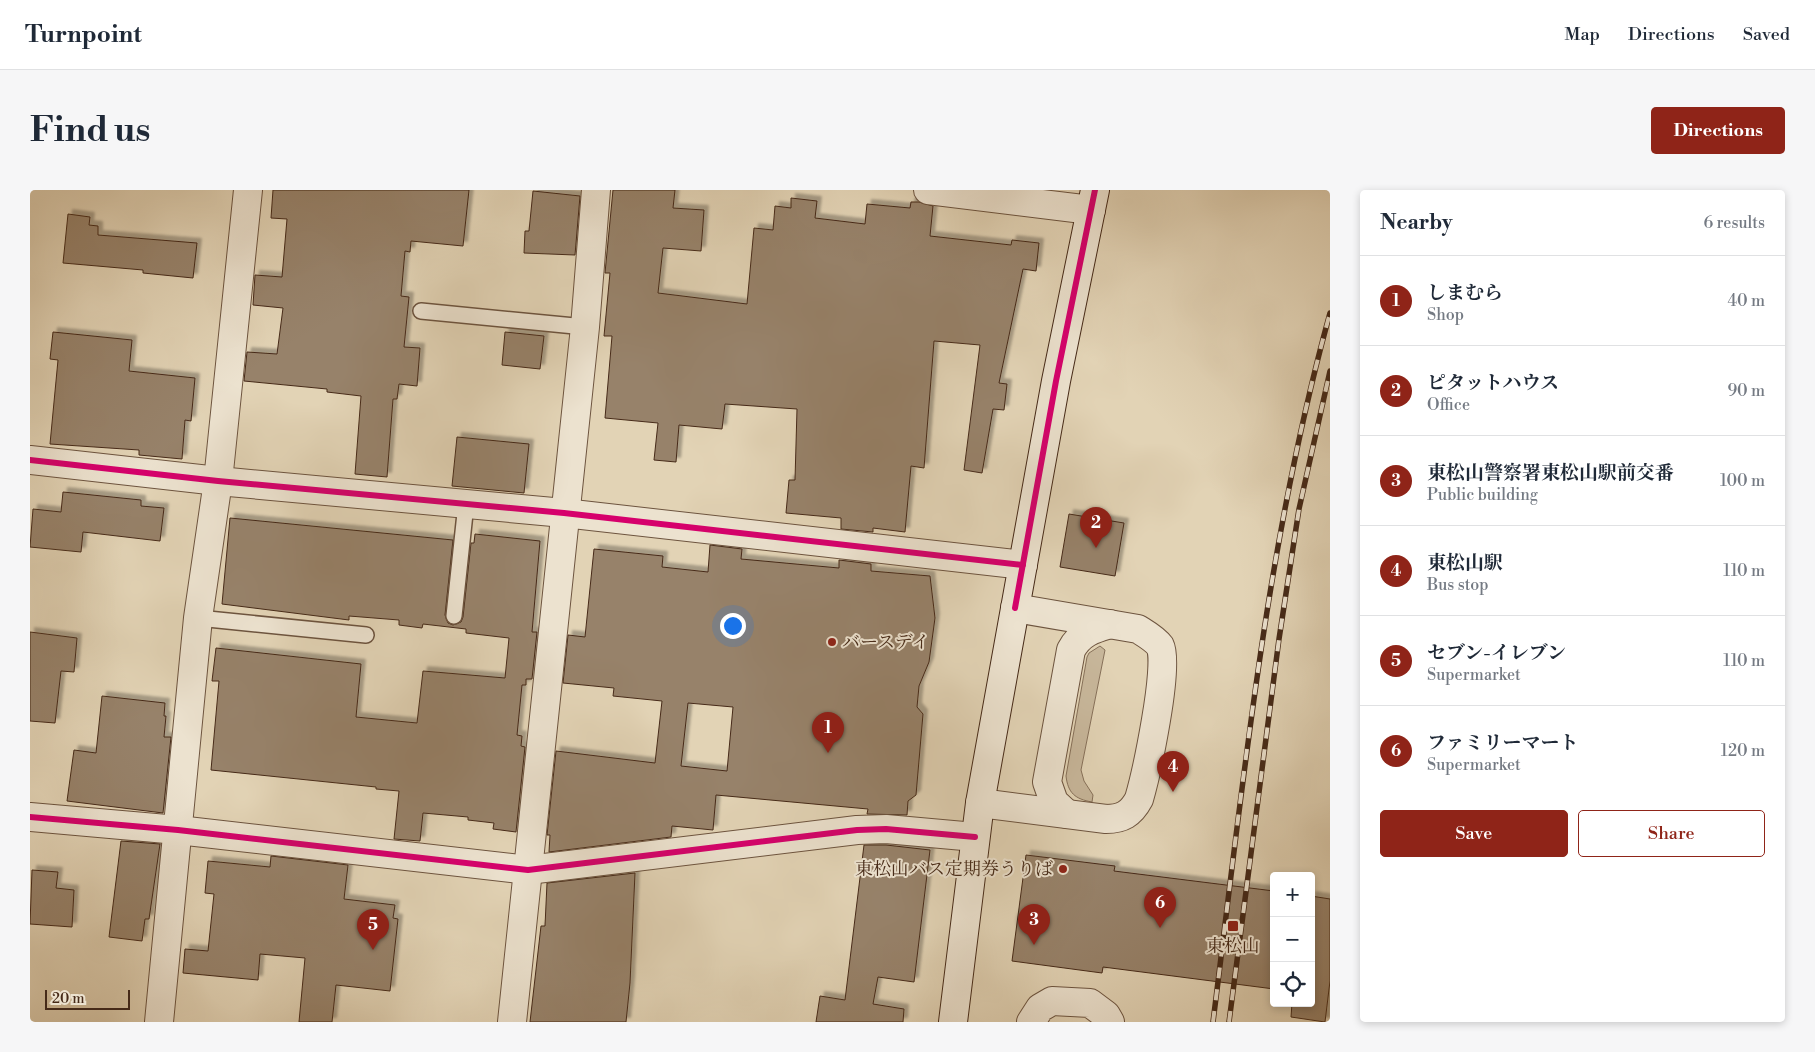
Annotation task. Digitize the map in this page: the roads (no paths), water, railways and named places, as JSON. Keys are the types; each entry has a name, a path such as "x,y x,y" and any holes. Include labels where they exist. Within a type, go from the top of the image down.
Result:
{"street":[{"path":"159,1022 198,618 218,481 248,190"},
{"path":"512,1022 585,327 596,190"},
{"path":"928,190 1093,200 1023,565 980,804 953,1022"},
{"path":"30,460 218,481 564,513 1023,565"},
{"path":"980,804 1119,819 1134,809 1142,791 1161,683 1162,656 1160,646 1138,630 1015,608"},
{"path":"1067,814 1054,802 1047,782 1071,650 1082,636 1091,629 1110,624"},
{"path":"30,817 178,830 528,870 857,830 886,829 975,837"},
{"path":"1031,1022 1040,1008 1052,1002 1090,1003 1106,1015 1110,1022"}],"lane":[{"path":"422,311 585,327"},
{"path":"454,616 466,504"},
{"path":"198,618 366,635"}],"railway":[{"path":"1213,1022 1246,754 1273,577 1289,488 1308,400 1330,313"},
{"path":"1229,1022 1279,639 1299,509 1330,371"}],"place":[{"name":"ピタットハウス","path":"1096,548"},
{"name":"バースデイ","path":"832,642"},
{"name":"しまむら","path":"828,753"},
{"name":"東松山駅","path":"1173,792"},
{"name":"東松山バス定期券うりば","path":"1063,869"},
{"name":"東松山","path":"1233,926"},
{"name":"ファミリーマート","path":"1160,928"},
{"name":"東松山警察署東松山駅前交番","path":"1034,945"},
{"name":"セブン-イレブン","path":"373,950"}]}
